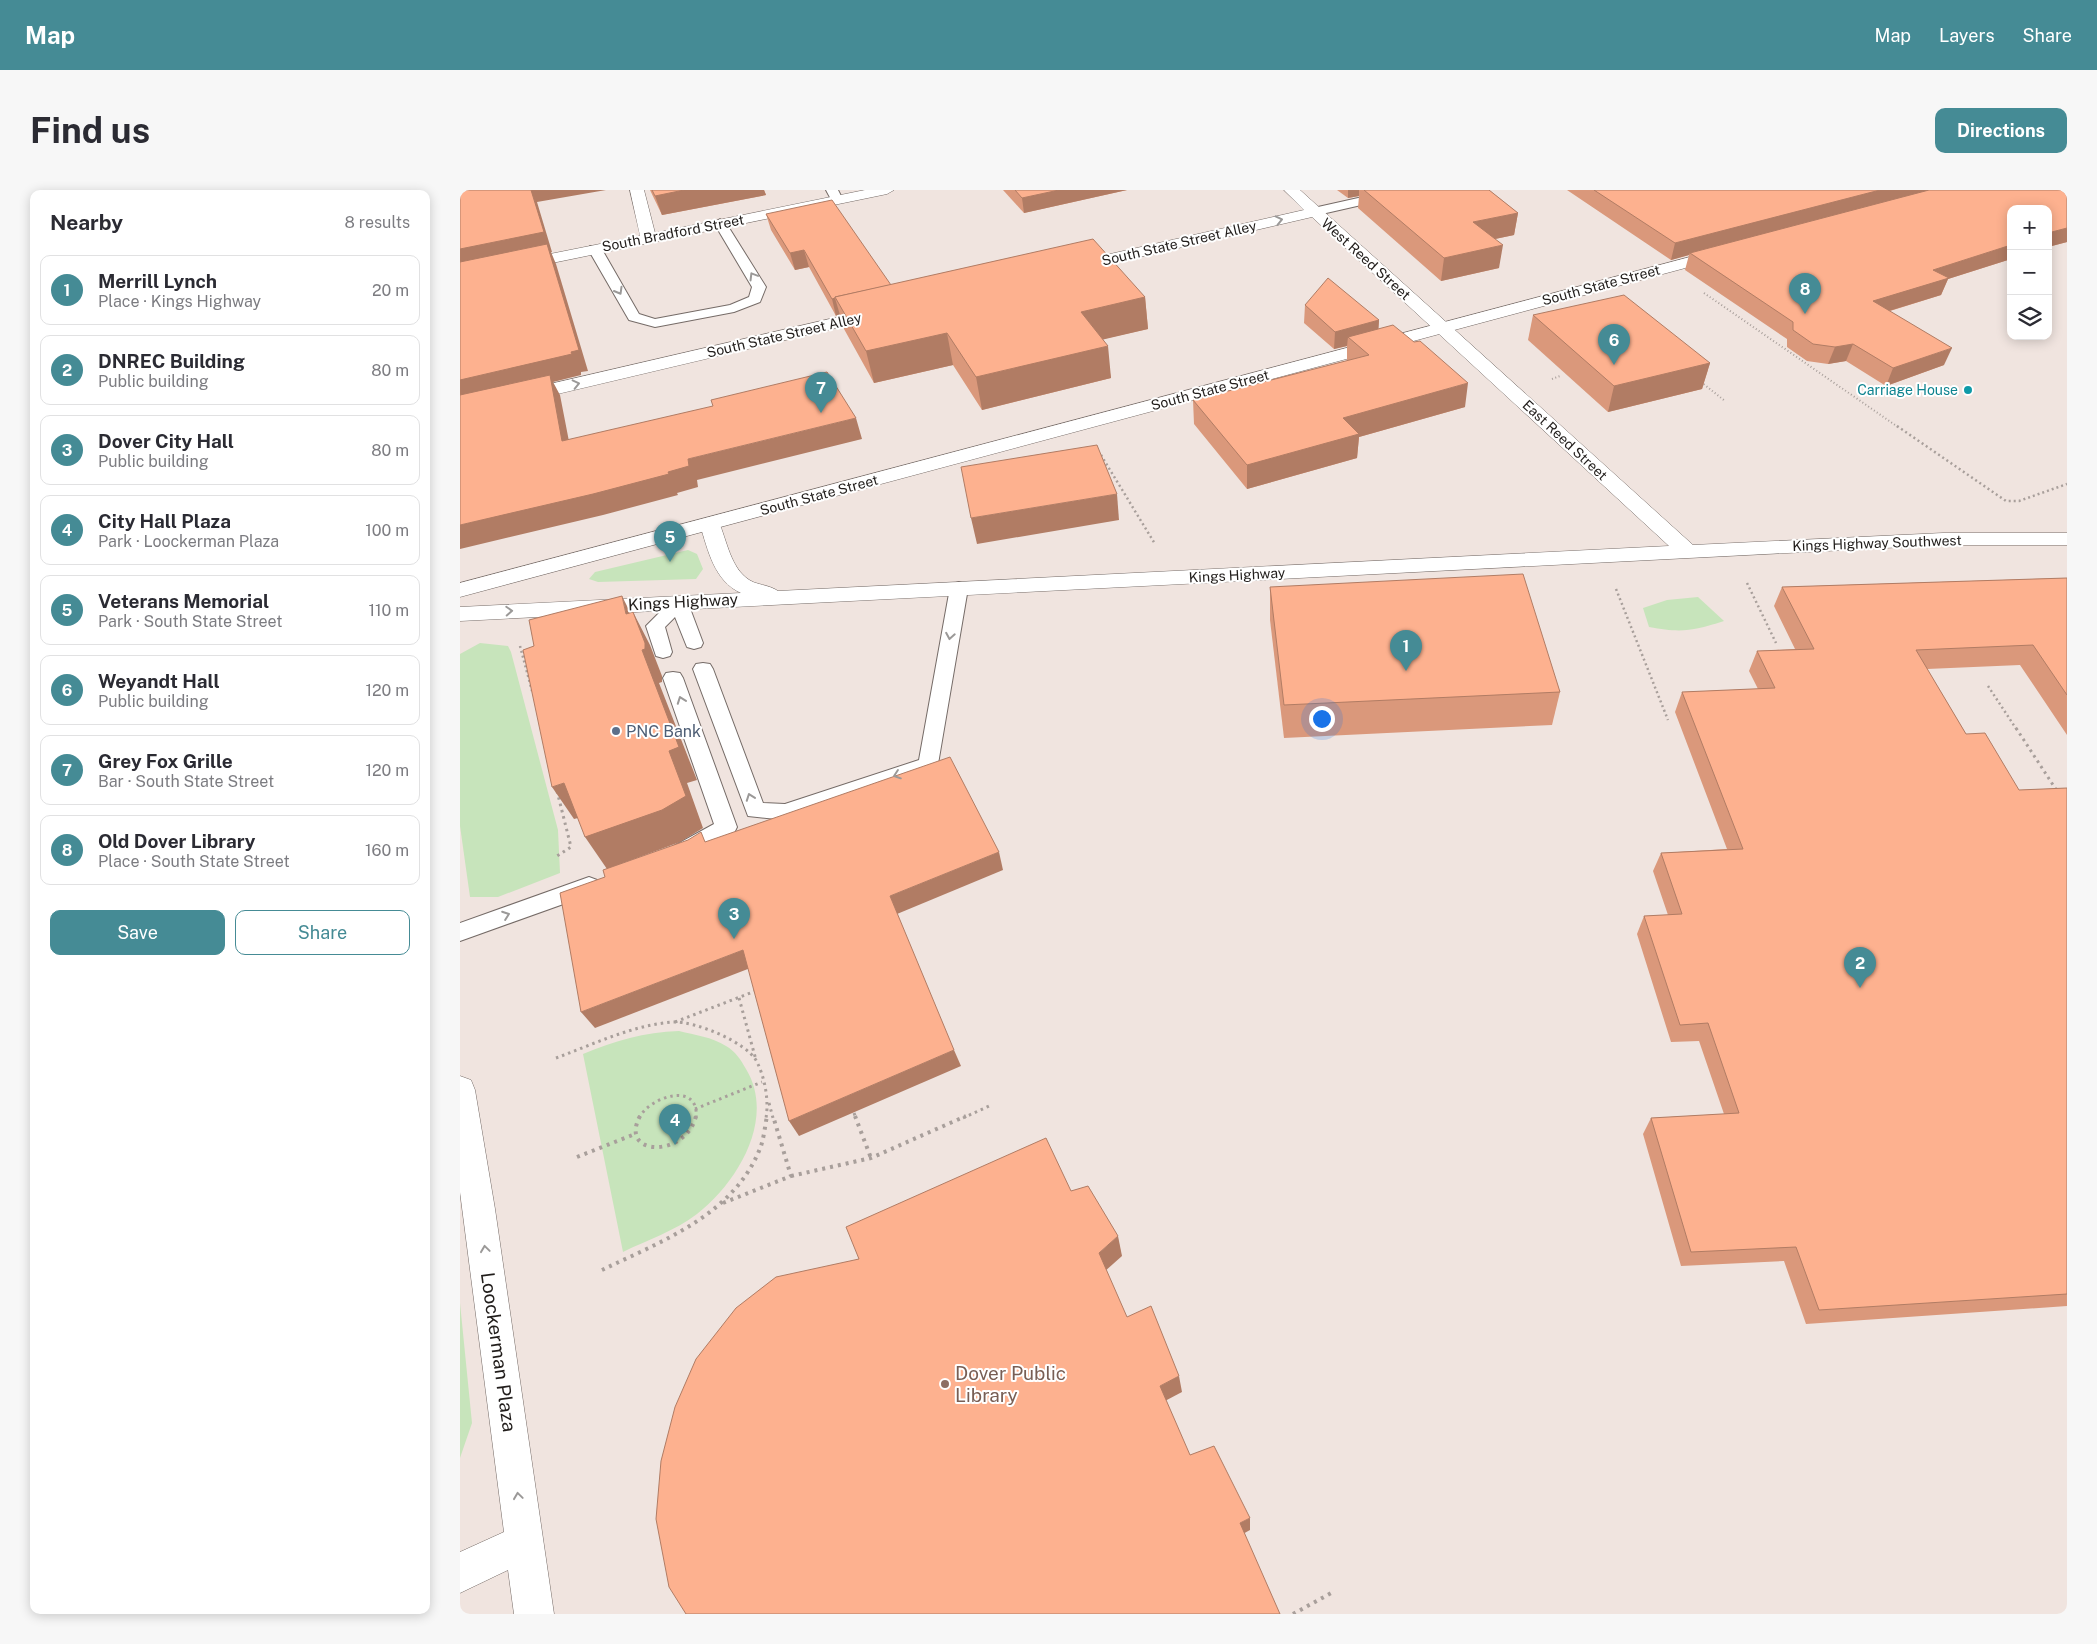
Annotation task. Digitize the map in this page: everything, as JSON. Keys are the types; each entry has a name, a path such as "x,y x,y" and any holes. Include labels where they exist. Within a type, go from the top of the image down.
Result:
{"street":[{"path":"637,190 648,238"},
{"name":"South Bradford Street","path":"460,277 720,223 835,195 887,190"},
{"name":"West Reed Street","path":"1291,190 1313,212 1443,328"},
{"name":"South State Street Alley","path":"1062,270 1313,212"},
{"name":"South State Street","path":"460,590 1736,249"},
{"name":"South State Street Alley","path":"460,411 897,309"},
{"name":"East Reed Street","path":"1443,328 1688,552"},
{"name":"Kings Highway","path":"710,524 729,575 738,584 749,590 785,597"},
{"name":"Kings Highway Southwest","path":"1688,552 1943,539 2067,539"},
{"name":"Kings Highway","path":"460,614 1688,552"},
{"name":"Loockerman Plaza","path":"460,1090 479,1209 534,1614"},
{"path":"460,1573 525,1542"}],"lane":[{"path":"1313,212 1410,190"},
{"path":"595,249 634,317 656,323 734,308 755,299 759,287 720,223"},
{"path":"703,669 755,810 786,812 928,764 959,588"},
{"path":"663,652 654,626 679,603 694,643"},
{"path":"662,859 689,850 726,827 673,678"},
{"path":"460,932 609,878"}],"path":[{"path":"1703,293 2006,501 2019,501 2067,484"},
{"path":"1699,379 1725,401"},
{"path":"1098,450 1158,550"},
{"path":"1746,580 1776,643"},
{"path":"1615,586 1668,720"},
{"path":"519,640 533,697"},
{"path":"1988,686 2062,798"},
{"path":"555,857 571,847 557,790"},
{"path":"556,1058 642,1027 675,1022 763,988"},
{"path":"739,998 791,1176"},
{"path":"675,1022 701,1027 738,1043 757,1061"},
{"path":"695,1109 762,1082"},
{"path":"669,1095 686,1098 695,1109 696,1117 686,1136 666,1147 646,1146 639,1142 634,1134 637,1118 650,1103 659,1098 669,1095"},
{"path":"721,1204 744,1177 761,1146 769,1102"},
{"path":"602,1270 686,1229 721,1204 791,1176 871,1158 990,1106"},
{"path":"854,1113 871,1158"},
{"path":"577,1157 634,1134"},
{"path":"1293,1614 1332,1592"}],"green space":[{"path":"688,550 697,554 703,569 696,579 598,582 589,579 595,572"},
{"path":"1698,597 1724,621 1687,630 1649,627 1643,608 1667,600"},
{"path":"480,643 508,646 511,652 558,830 560,873 498,897 470,897 460,826 460,654"},
{"path":"679,1031 715,1040 738,1056 754,1088 757,1108 754,1128 748,1148 738,1167 712,1201 680,1225 623,1252 583,1054 630,1038 654,1033"},
{"path":"460,1303 472,1423 460,1458"}],"building":[{"path":"460,190 531,190 544,232 460,249"},
{"path":"652,190 684,190 655,196"},
{"path":"1015,190 1059,190 1022,198"},
{"path":"1364,190 1489,190 1518,213 1473,222 1503,245 1444,258"},
{"path":"1594,190 1880,190 1675,243"},
{"path":"1929,190 2067,190 2067,228 2052,232 2052,205 2007,205 2007,246 1933,270 1949,278 1873,301 1952,348 1893,368 1853,344 1835,347 1813,344 1793,330 1793,322 1690,253"},
{"path":"832,200 891,285 832,299 804,250 790,253 766,214"},
{"path":"1093,239 1145,297 1081,312 1108,346 976,377 947,333 866,351 835,297"},
{"path":"547,244 579,350 571,352 572,354 460,380 460,262"},
{"path":"1328,278 1379,320 1335,332 1305,305"},
{"path":"1624,295 1710,363 1614,386 1533,315"},
{"path":"1393,325 1414,342 1420,341 1468,383 1343,418 1359,434 1247,465 1193,400 1369,355 1348,337"},
{"path":"827,372 856,418 688,459 689,466 668,472 669,474 460,525 460,395 550,375 562,441 713,406 711,400"},
{"path":"1097,445 1117,494 971,518 961,467"},
{"path":"1523,574 1560,692 1284,705 1270,587"},
{"path":"2067,578 2067,695 2033,645 1916,650 1966,734 1985,733 2019,790 2067,788 2067,1294 1819,1310 1796,1247 1691,1252 1651,1118 1739,1113 1708,1023 1680,1025 1644,916 1682,914 1661,853 1743,849 1682,692 1775,688 1757,651 1814,649 1782,587"},
{"name":"PNC Bank","path":"622,596 626,614 633,612 645,643 645,649 642,650 679,747 669,751 686,796 662,810 585,837 564,783 552,787 523,650 534,646 529,620"},
{"path":"950,757 999,852 890,896 954,1050 789,1121 743,950 581,1012 560,893 605,877 603,870 688,840 701,832 705,842"},
{"name":"Dover Public Library","path":"1046,1138 1071,1191 1088,1186 1118,1236 1099,1253 1127,1317 1151,1306 1179,1376 1160,1386 1190,1455 1214,1446 1250,1518 1240,1523 1280,1614 686,1614 669,1587 656,1519 661,1461 675,1407 696,1359 736,1308 776,1277 859,1259 846,1227"}],"place":[{"name":"Old Dover Library","path":"1805,314"},
{"name":"Weyandt Hall","path":"1614,365"},
{"name":"Carriage House","path":"1968,390"},
{"name":"Grey Fox Grille","path":"821,413"},
{"name":"Veterans Memorial","path":"670,562"},
{"name":"Merrill Lynch","path":"1406,671"},
{"name":"PNC Bank","path":"616,731"},
{"name":"Dover City Hall","path":"734,939"},
{"name":"DNREC Building","path":"1860,988"},
{"name":"City Hall Plaza","path":"675,1145"},
{"name":"Dover Public Library","path":"945,1384"}]}
